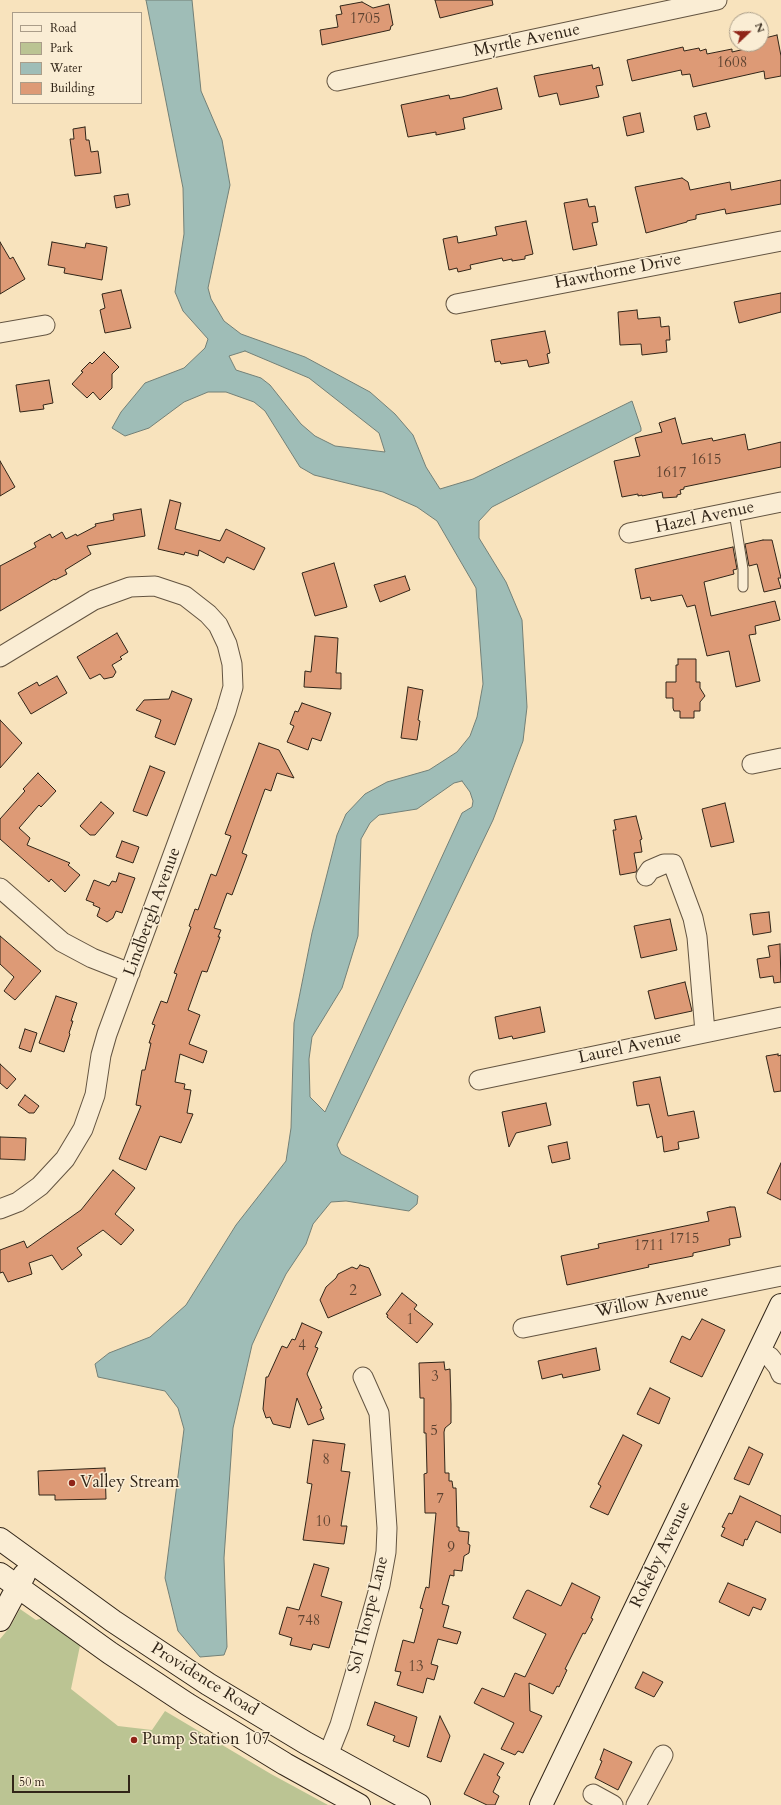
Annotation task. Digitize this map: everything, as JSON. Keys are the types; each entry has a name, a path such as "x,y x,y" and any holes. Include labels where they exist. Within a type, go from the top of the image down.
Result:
{"main road":[{"name":"Rokeby Avenue","path":"541,1805 781,1305"},
{"name":"Providence Road","path":"0,1539 160,1653 257,1714 419,1805"},
{"path":"0,1620 31,1562"},
{"name":"Providence Road","path":"0,1574 110,1653 187,1704 279,1760 359,1805"}],"street":[{"name":"Myrtle Avenue","path":"337,81 717,0"},
{"name":"Hawthorne Drive","path":"456,304 781,241"},
{"path":"0,333 45,325"},
{"name":"Hazel Avenue","path":"629,534 781,502"},
{"name":"Lindbergh Avenue","path":"0,657 94,600 130,587 155,586 185,596 208,614 218,625 227,644 232,664 233,687 103,1048 95,1095 83,1129 65,1159 40,1186 18,1202 0,1209"},
{"path":"752,764 781,758"},
{"path":"646,876 650,870 664,864 673,864 693,918 698,937 705,1032"},
{"path":"0,888 62,942 92,958 130,973"},
{"name":"Laurel Avenue","path":"479,1080 781,1017"},
{"name":"Willow Avenue","path":"523,1328 781,1276"},
{"path":"760,1351 770,1357 778,1367 781,1374"},
{"name":"Sol Thorpe Lane","path":"328,1755 340,1725 354,1679 380,1585 386,1552 387,1528 379,1413 363,1377"},
{"path":"636,1805 663,1755"},
{"path":"593,1794 613,1805"}],"lane":[{"path":"734,512 743,569 743,587"}],"green space":[{"path":"20,1609 36,1620 49,1616 82,1636 71,1689 118,1726 152,1730 165,1711 271,1774 328,1805 0,1805 0,1639 10,1627"}],"water":[{"path":"146,0 192,0 201,91 222,140 230,185 208,288 211,299 224,321 241,334 305,357 370,392 395,414 413,435 426,467 440,489 473,479 632,401 641,428 641,431 492,507 479,521 479,538 506,582 522,620 527,707 523,741 493,820 337,1145 341,1154 418,1196 417,1204 409,1211 346,1201 331,1202 313,1224 306,1244 286,1274 262,1323 252,1345 233,1428 224,1558 227,1647 224,1655 200,1657 178,1631 165,1578 184,1429 178,1408 165,1391 98,1377 95,1364 109,1353 150,1337 186,1305 236,1225 286,1161 291,1128 294,1023 312,933 337,835 346,814 365,794 387,782 429,770 457,752 470,736 477,717 483,684 476,588 437,521 417,507 383,492 314,475 300,467 265,411 254,402 226,392 208,392 184,402 149,428 125,436 112,428 121,412 145,383 184,368 205,348 208,339 183,311 175,292 184,234 183,188","holes":["245,351 309,378 379,433 385,452 335,446 315,436 301,424 270,385 261,378 236,370 229,356","462,781 470,792 473,801 472,807 462,813 325,1112 310,1097 309,1059 312,1037 342,988 358,936 361,839 370,823 379,815 417,809 454,783"]}],"building":[{"path":"435,0 492,0 493,5 440,18"},
{"path":"362,2 373,8 389,4 393,25 391,26 390,30 322,45 320,30 338,27 336,15 342,14 340,6"},
{"path":"777,35 781,56 781,76 765,79 764,71 693,87 690,74 682,75 681,70 632,81 627,60 683,47 684,51 699,48 700,51 706,49 707,54 729,50 729,52 769,52 769,37"},
{"path":"592,65 593,69 599,67 603,85 596,86 599,97 560,105 557,93 539,97 534,76"},
{"path":"497,88 502,109 463,118 465,129 436,135 436,132 408,137 401,105 449,95 450,99 462,97"},
{"path":"640,113 644,132 627,136 623,117"},
{"path":"706,113 710,127 697,130 694,116"},
{"path":"85,127 86,140 89,140 91,152 98,151 101,173 75,176 70,139 74,139 73,129"},
{"path":"682,178 688,182 690,190 730,182 731,190 781,180 781,204 726,214 725,209 696,215 696,219 646,233 635,187"},
{"path":"128,194 130,205 116,208 114,196"},
{"path":"587,199 589,207 595,206 598,222 592,223 597,245 573,250 564,203"},
{"path":"526,221 533,254 525,256 525,259 503,261 502,258 470,265 471,269 458,272 457,268 449,270 443,239 457,236 458,243 497,235 495,227"},
{"path":"0,242 10,259 13,257 25,279 0,294"},
{"path":"52,242 85,248 86,243 107,247 102,280 64,273 65,268 48,265"},
{"path":"121,290 131,328 105,333 100,310 105,308 102,294"},
{"path":"781,293 781,312 739,323 734,302"},
{"path":"637,310 638,319 660,317 661,327 669,326 670,340 666,340 667,352 642,355 641,344 620,345 618,312"},
{"path":"545,331 550,353 547,354 549,363 529,367 527,360 501,364 500,361 495,362 491,340"},
{"path":"104,352 119,367 112,374 112,388 100,400 93,392 87,398 72,384 83,372 81,371 90,362 92,364"},
{"path":"49,380 53,403 43,405 44,409 20,412 16,385"},
{"path":"675,418 682,444 712,438 713,441 745,434 748,450 781,442 781,467 684,487 684,489 680,490 681,494 677,495 677,497 663,498 662,492 642,496 638,496 638,494 622,497 614,461 640,456 635,438 662,432 659,423"},
{"path":"0,461 15,487 0,496"},
{"path":"170,500 181,503 175,529 220,541 226,529 265,548 254,570 227,557 224,563 199,550 198,556 185,552 184,555 158,549"},
{"path":"141,509 145,536 87,546 91,554 65,570 67,574 55,580 54,579 0,611 0,566 36,547 34,543 50,534 52,538 62,532 66,539 76,534 77,536 96,526 95,524 114,520 113,514"},
{"path":"763,540 772,540 781,578 778,578 781,588 764,592 757,564 749,566 745,544"},
{"path":"733,547 737,569 733,570 734,574 704,582 711,616 775,601 780,620 755,626 756,634 749,635 760,681 736,687 729,651 707,656 695,605 687,607 682,595 651,601 650,597 641,599 635,569"},
{"path":"334,563 347,607 315,616 302,573"},
{"path":"405,576 410,590 380,602 374,585"},
{"path":"117,633 128,652 120,657 122,659 112,665 116,672 113,677 104,679 100,674 90,679 77,657"},
{"path":"315,636 338,638 336,673 341,673 341,689 304,687 305,671 311,672"},
{"path":"678,659 696,659 696,682 700,682 700,688 705,696 700,702 700,711 694,711 694,718 680,718 680,711 674,711 673,698 666,698 666,682 676,682 676,665 678,665"},
{"path":"57,676 67,693 31,714 18,693 37,682 39,686"},
{"path":"408,687 423,690 418,720 420,721 417,740 401,738"},
{"path":"172,691 192,699 175,745 155,737 161,720 136,710 144,700 169,699"},
{"path":"302,703 331,713 321,741 312,738 308,750 287,742 294,726 290,724 295,711 298,712"},
{"path":"0,720 22,743 0,768"},
{"path":"259,743 279,750 294,778 277,773 271,791 265,789 242,853 247,855 232,895 227,893 214,928 221,930 218,937 220,937 207,972 202,971 188,1010 200,1015 189,1044 207,1051 203,1063 180,1054 175,1082 185,1084 184,1089 191,1090 187,1113 193,1114 181,1143 160,1136 146,1170 119,1159 141,1106 136,1105 142,1070 145,1070 151,1043 149,1043 155,1025 152,1024 161,1001 167,1003 177,974 174,973 191,927 189,926 195,909 198,910 211,874 216,876 231,836 225,834"},
{"path":"150,766 165,772 147,816 133,811"},
{"path":"38,773 56,791 41,807 39,805 19,828 30,838 27,845 70,863 68,865 80,875 65,892 51,879 49,882 0,839 0,819 25,791 23,789"},
{"path":"101,802 114,813 95,835 90,835 80,826"},
{"path":"725,803 734,842 711,847 702,809"},
{"path":"636,816 642,839 640,840 642,852 634,853 637,870 636,872 620,875 613,830 616,830 614,820"},
{"path":"122,841 139,847 133,863 116,857"},
{"path":"119,873 135,878 122,913 116,911 113,918 107,922 97,916 100,908 93,905 94,903 86,900 94,880 109,886 112,881 116,882"},
{"path":"769,912 771,932 753,935 750,914"},
{"path":"670,919 677,950 641,958 634,926"},
{"path":"0,936 41,971 15,1000 4,991 14,977 0,964"},
{"path":"780,944 781,982 774,983 773,976 760,978 757,959 770,957 768,946"},
{"path":"685,982 692,1011 655,1019 648,991"},
{"path":"56,996 77,1003 64,1052 39,1043"},
{"path":"540,1007 545,1032 513,1039 512,1036 499,1039 495,1017"},
{"path":"25,1029 37,1033 31,1052 19,1048"},
{"path":"778,1054 778,1056 781,1055 781,1091 774,1092 766,1056"},
{"path":"0,1064 16,1079 7,1089 0,1083"},
{"path":"660,1077 668,1116 694,1111 699,1138 678,1142 679,1149 664,1152 662,1136 657,1138 649,1104 637,1106 633,1082"},
{"path":"25,1095 39,1106 34,1113 29,1113 18,1105"},
{"path":"546,1103 551,1125 516,1133 509,1147 502,1112"},
{"path":"0,1137 26,1138 25,1160 0,1159"},
{"path":"567,1142 570,1159 552,1163 548,1146"},
{"path":"781,1163 781,1200 767,1193"},
{"path":"113,1170 135,1188 115,1214 134,1230 121,1245 103,1230 77,1248 82,1255 62,1270 52,1255 29,1263 32,1274 8,1282 3,1272 0,1273 0,1250 24,1241 27,1248 81,1210"},
{"path":"735,1207 741,1237 729,1239 730,1245 693,1253 693,1256 648,1265 649,1267 567,1285 561,1256 599,1248 598,1244 709,1221 707,1212"},
{"path":"360,1265 369,1268 381,1295 328,1318 320,1300 326,1287 336,1278 338,1274 352,1267 357,1269"},
{"path":"402,1293 417,1305 414,1309 433,1324 417,1343 387,1317 388,1315 386,1314"},
{"path":"702,1319 725,1330 702,1377 670,1362 682,1336 690,1340"},
{"path":"302,1323 322,1332 315,1347 318,1348 307,1374 322,1408 320,1409 324,1419 308,1425 297,1398 290,1428 273,1424 270,1417 266,1418 263,1409 266,1377 268,1377 282,1346 287,1348 292,1339 295,1340"},
{"path":"596,1348 600,1370 563,1378 562,1374 542,1379 538,1361"},
{"path":"444,1362 445,1370 450,1369 451,1404 451,1423 445,1428 444,1432 445,1473 449,1473 449,1481 452,1481 453,1488 456,1488 457,1527 459,1527 459,1531 469,1532 468,1544 470,1545 469,1553 464,1556 462,1571 454,1570 454,1576 450,1575 442,1604 449,1606 443,1627 461,1632 457,1644 438,1639 431,1664 438,1666 434,1680 427,1678 423,1693 397,1685 401,1672 395,1671 403,1640 414,1643 423,1609 420,1608 426,1587 429,1588 436,1513 425,1513 424,1474 427,1473 426,1433 424,1433 424,1398 420,1398 419,1363"},
{"path":"650,1388 670,1398 659,1424 637,1414"},
{"path":"623,1435 642,1445 608,1515 590,1507 601,1486 598,1484"},
{"path":"313,1440 345,1444 341,1471 350,1472 341,1526 347,1526 344,1544 303,1540 312,1484 307,1483"},
{"path":"749,1447 763,1454 749,1485 734,1479"},
{"name":"Valley Stream","path":"105,1468 106,1499 55,1500 55,1495 39,1495 38,1471"},
{"path":"740,1496 781,1516 781,1533 756,1521 747,1540 745,1539 743,1546 721,1536 725,1528 722,1527 729,1513 732,1514"},
{"path":"314,1564 329,1568 321,1596 342,1602 329,1648 313,1644 311,1650 290,1645 292,1638 279,1634 287,1607 299,1610"},
{"path":"572,1583 600,1597 591,1618 593,1619 585,1634 583,1633 565,1669 567,1670 559,1687 557,1686 553,1694 529,1683 530,1711 542,1716 523,1753 518,1751 515,1755 501,1749 514,1723 474,1703 482,1688 504,1697 515,1673 525,1677 546,1634 513,1618 526,1591 528,1590 561,1606"},
{"path":"728,1583 766,1599 761,1610 753,1607 749,1616 719,1602"},
{"path":"643,1672 663,1682 654,1697 635,1688"},
{"path":"375,1702 417,1717 409,1747 393,1741 395,1736 367,1725"},
{"path":"440,1716 450,1736 441,1762 427,1757"},
{"path":"604,1749 632,1762 618,1790 595,1778 602,1761 600,1760"},
{"path":"484,1754 504,1763 497,1775 500,1777 493,1792 499,1796 495,1805 487,1805 464,1794"}],"place":[{"name":"Valley Stream","path":"72,1483"},
{"name":"Pump Station 107","path":"134,1740"}]}
